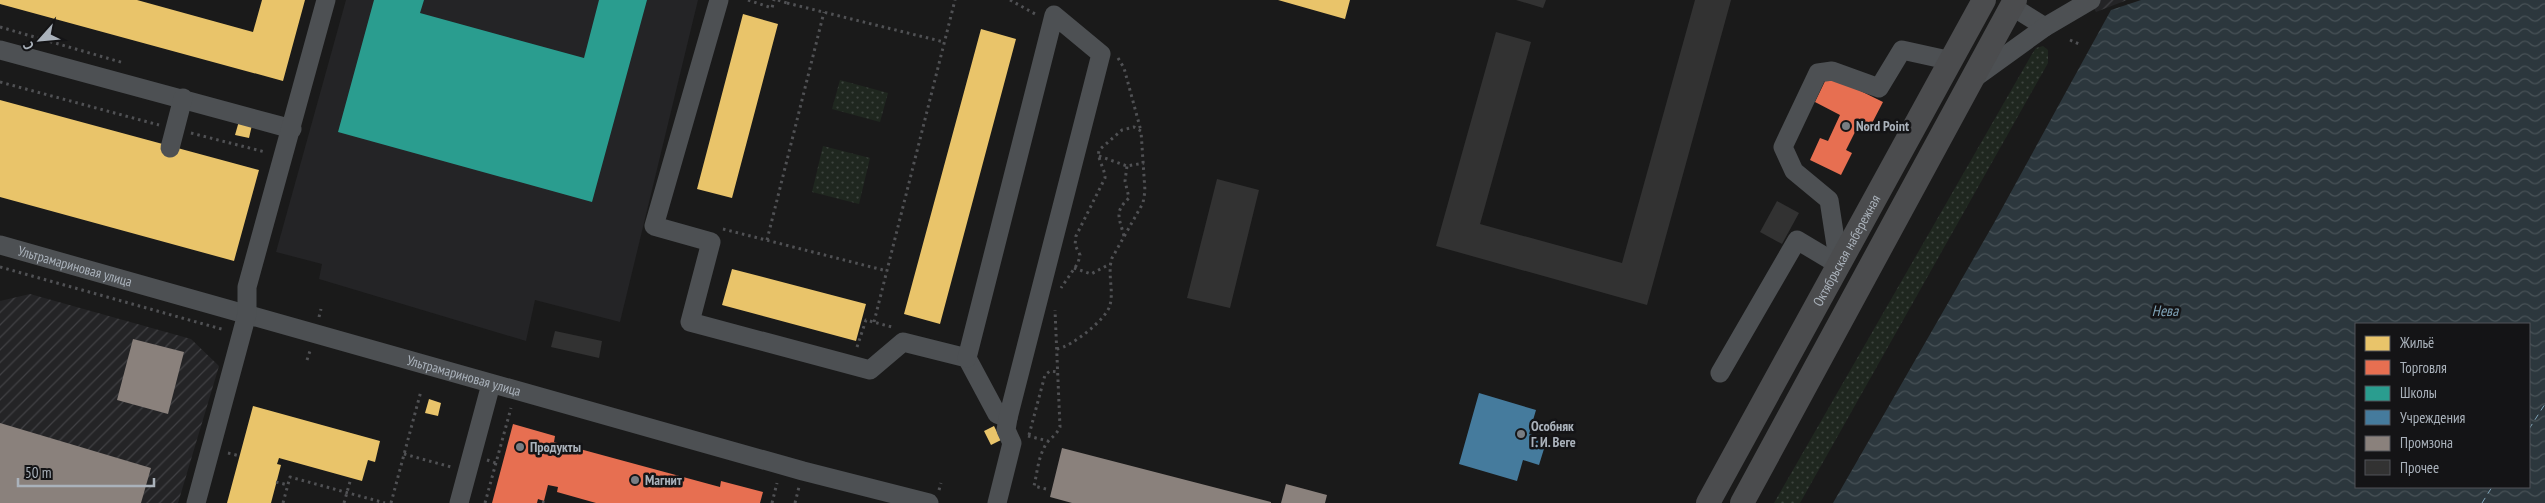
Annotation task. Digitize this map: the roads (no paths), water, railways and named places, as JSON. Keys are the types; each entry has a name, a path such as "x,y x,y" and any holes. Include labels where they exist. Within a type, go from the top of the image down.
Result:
{"main road":[{"name":"Октябрьская набережная","path":"1708,503 1984,0"},
{"name":"Октябрьская набережная","path":"1742,503 2014,4"}],"street":[{"path":"196,503 247,314 247,287 295,139 326,0"},
{"path":"719,0 654,226 711,242 690,322 870,370 903,342 967,358"},
{"path":"1973,79 2045,27 2091,0"},
{"path":"2014,4 2045,27"},
{"path":"997,503 1012,443 1006,430 1008,418 1101,54 1054,15 967,358 997,414 1008,418"},
{"path":"0,50 183,98 295,139"},
{"path":"1839,265 1829,200 1794,171 1783,147 1818,73 1832,71 1879,88 1902,50 1952,61"},
{"path":"170,148 183,98"},
{"path":"1720,373 1797,240 1839,265"},
{"name":"Ультрамариновая улица","path":"0,245 804,471 929,503"},
{"path":"459,503 491,384"}],"water":[{"name":"Нева","path":"2141,0 2545,0 2545,503 1833,503 1994,223 2111,10"}],"place":[{"name":"Nord Point","path":"1846,126"},
{"name":"Особняк Г. И. Веге","path":"1521,434"},
{"name":"Продукты","path":"520,447"},
{"name":"Магнит","path":"635,480"}]}
